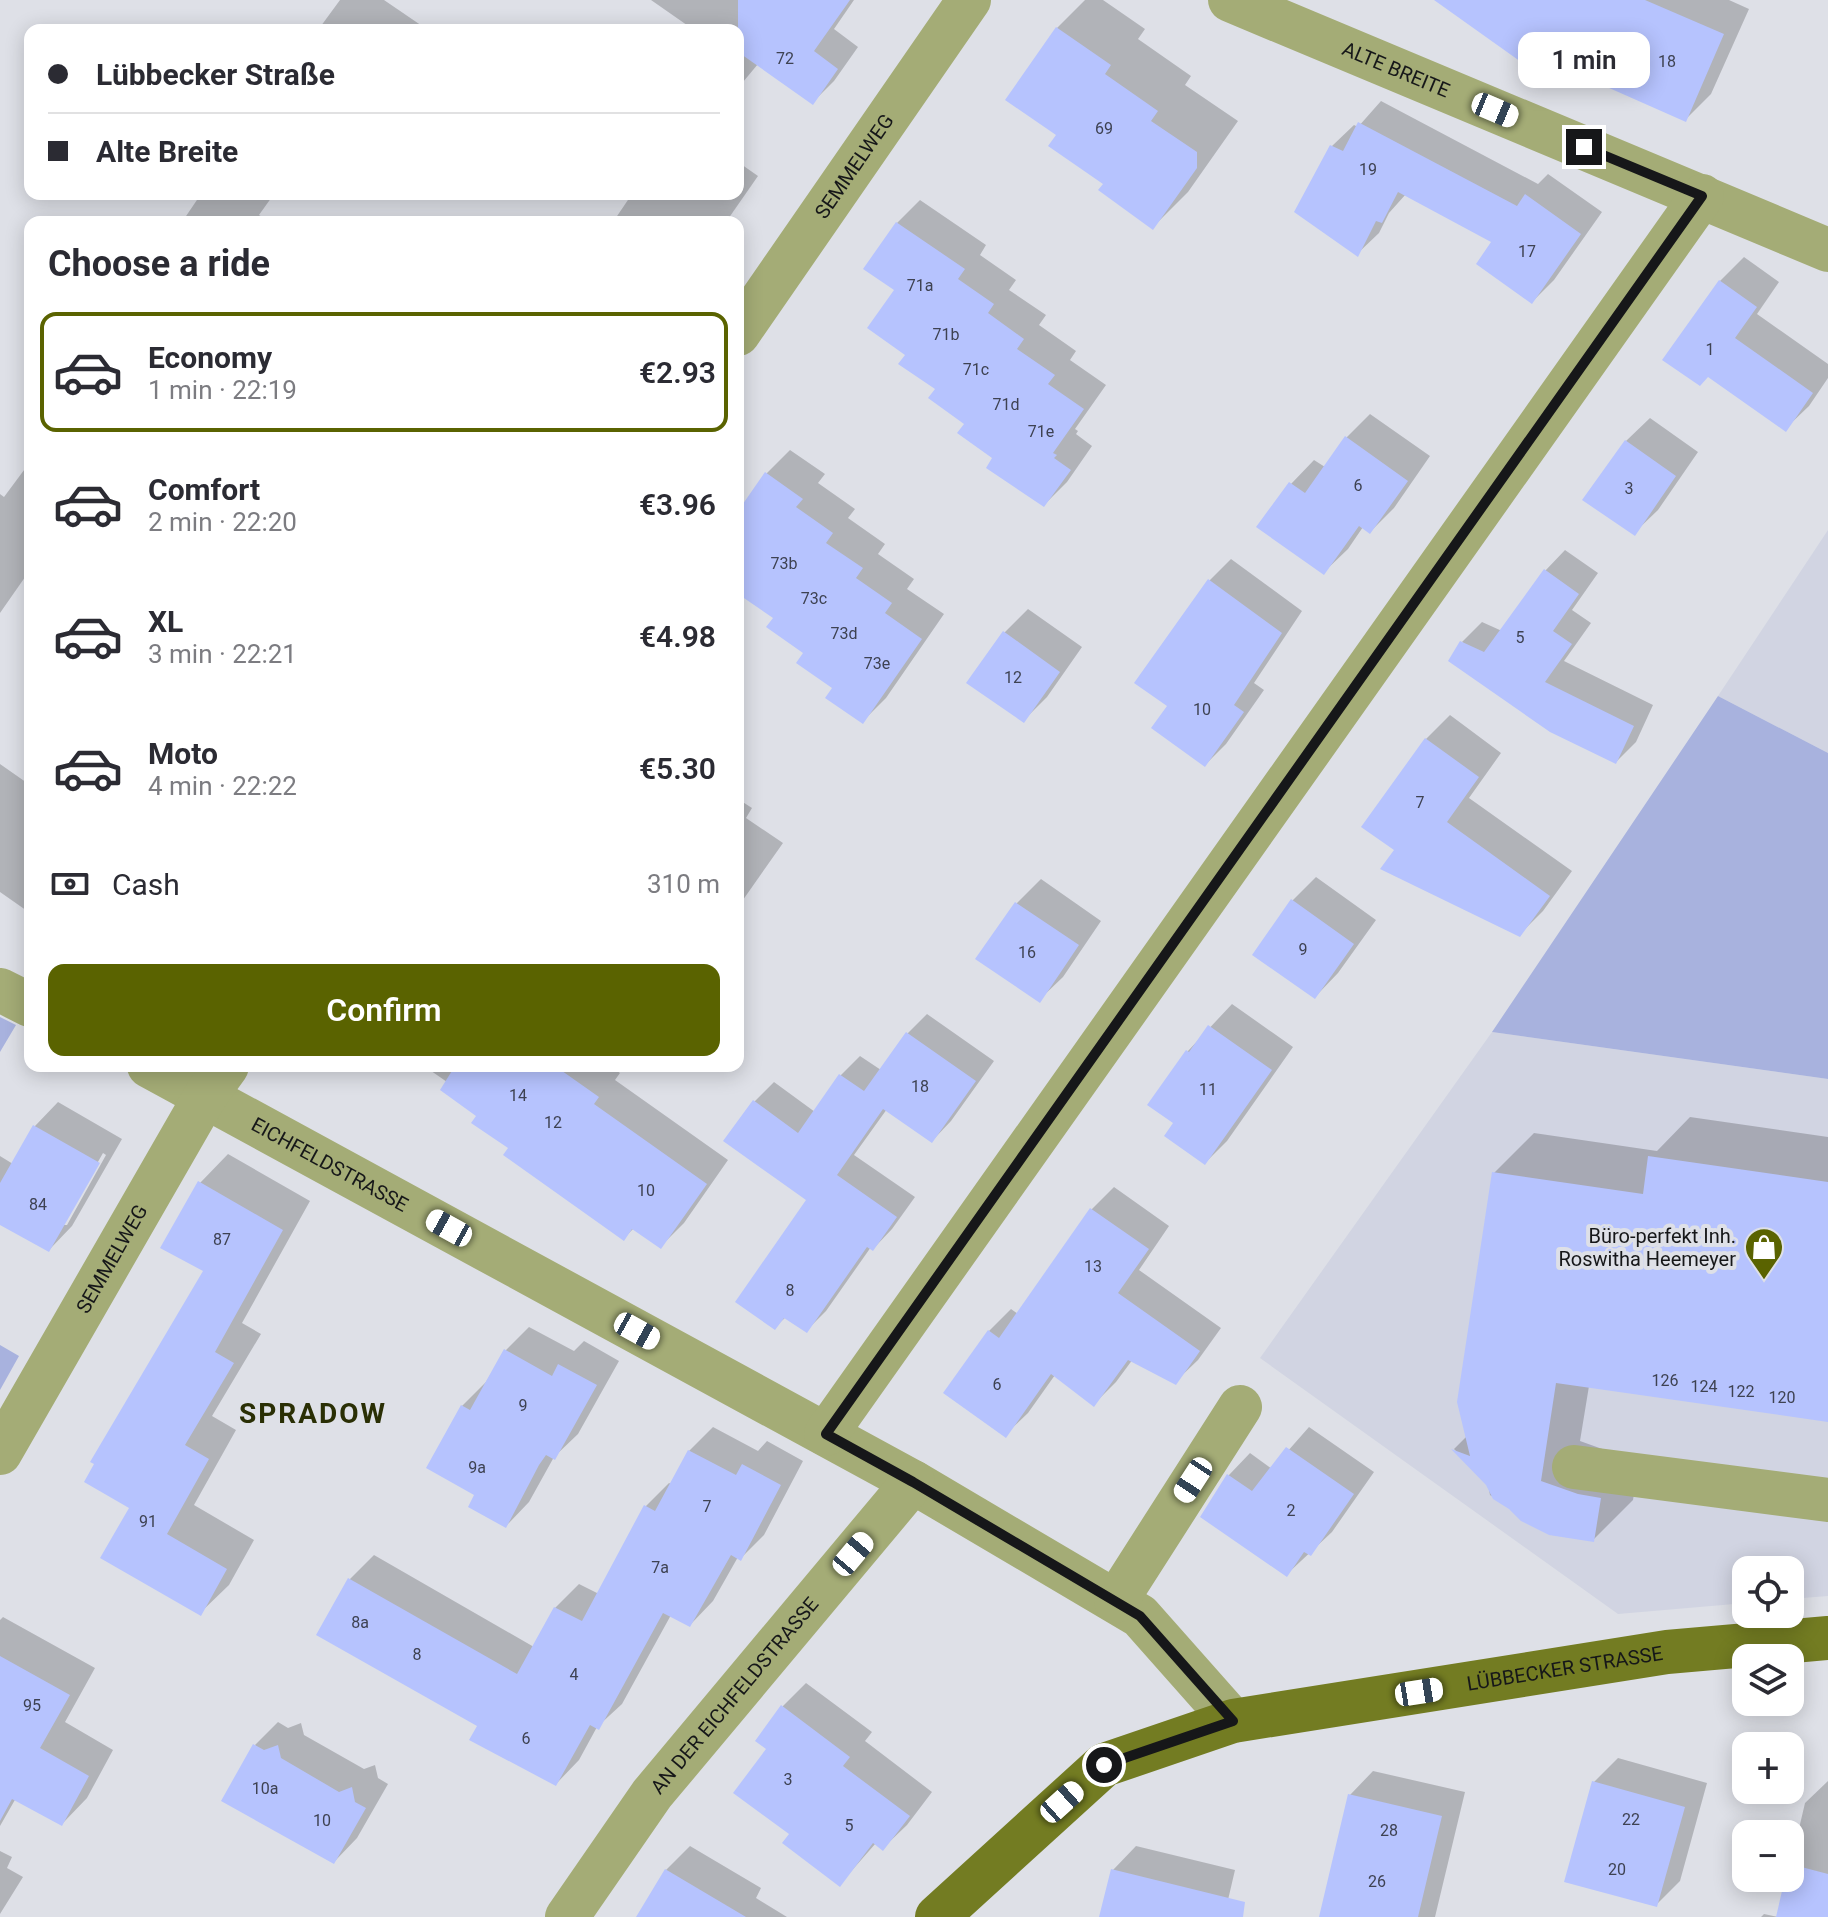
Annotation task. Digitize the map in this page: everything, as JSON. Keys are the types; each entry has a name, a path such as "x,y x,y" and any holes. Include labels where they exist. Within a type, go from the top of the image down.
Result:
{"main road":[{"name":"LÜBBECKER STRASSE","path":"937,1917 1104,1765 1233,1721 1667,1652 1828,1638"}],"street":[{"name":"SEMMELWEG","path":"744,325 969,0"},
{"name":"ALTE BREITE","path":"1230,0 1828,250"},
{"path":"826,1434 1702,196"},
{"path":"0,990 24,1002"},
{"name":"EICHFELDSTRASSE","path":"178,1072 216,1080 1116,1601 1140,1616 1233,1721"},
{"name":"SEMMELWEG","path":"0,1453 216,1080"},
{"path":"1116,1601 1240,1407"},
{"path":"1574,1467 1828,1500"},
{"name":"AN DER EICHFELDSTRASSE","path":"567,1917 652,1794 913,1482"}],"shaded area":[{"path":"1828,530 1828,753 1718,696"},
{"path":"1718,696 1828,753 1828,1079 1492,1032"},
{"path":"0,1017 16,1025 0,1052"},
{"path":"1492,1032 1828,1079 1828,1596 1804,1598 1804,1556 1732,1556 1732,1604 1618,1614 1260,1358"},
{"path":"0,1345 19,1356 0,1390"}],"building":[{"path":"738,0 850,0 814,51 838,69 813,105 744,56 744,24 738,24"},
{"path":"1434,0 1645,0 1724,34 1686,122 1564,68 1552,84"},
{"path":"1056,27 1111,65 1105,74 1158,111 1151,121 1197,152 1197,168 1153,230 1098,190 1103,184 1048,146 1056,135 1005,100"},
{"path":"1358,122 1517,206 1525,194 1581,234 1532,304 1476,264 1491,242 1398,192 1382,223 1376,221 1358,257 1294,212 1330,145 1343,151"},
{"path":"896,222 965,269 958,279 994,304 988,313 1024,339 1017,349 1055,375 1048,384 1084,409 1053,453 1057,455 1054,458 1071,470 1044,507 986,468 992,458 957,433 964,424 928,398 935,389 898,364 905,355 867,328 894,290 863,269"},
{"path":"1719,280 1757,307 1735,338 1813,393 1786,432 1708,377 1700,386 1662,360"},
{"path":"1345,436 1408,481 1370,534 1359,526 1324,575 1256,527 1289,482 1305,493"},
{"path":"1625,440 1676,476 1635,536 1582,500"},
{"path":"765,472 803,499 796,507 833,533 826,543 863,568 856,578 892,603 885,613 922,639 863,724 825,698 832,688 796,663 803,653 766,627 773,618 744,598 744,502"},
{"path":"1544,569 1579,594 1553,631 1572,644 1545,682 1634,726 1616,764 1550,732 1448,661 1460,641 1484,652"},
{"path":"1208,579 1282,633 1234,705 1244,712 1205,767 1151,728 1167,706 1134,683"},
{"path":"1003,631 1060,672 1024,723 966,683"},
{"path":"1425,738 1479,777 1447,822 1550,896 1520,937 1380,869 1394,850 1361,827"},
{"path":"1291,899 1354,944 1315,999 1252,955"},
{"path":"1015,902 1079,945 1040,1003 975,959"},
{"path":"1208,1025 1272,1070 1205,1165 1164,1136 1173,1123 1147,1105"},
{"path":"906,1032 976,1081 932,1143 883,1109 837,1175 897,1217 873,1251 867,1247 807,1333 784,1318 775,1330 735,1302 806,1200 723,1141 753,1100 798,1133 839,1074 864,1091"},
{"path":"451,1072 564,1072 599,1097 594,1104 707,1184 661,1249 632,1229 624,1241 503,1155 508,1148 471,1123 476,1116 440,1090"},
{"path":"33,1125 100,1163 49,1252 0,1225 0,1183"},
{"path":"1648,1156 1828,1182 1828,1422 1556,1383 1541,1481 1578,1494 1601,1498 1594,1542 1549,1535 1521,1521 1493,1499 1486,1485 1451,1449 1470,1456 1457,1402 1492,1172 1643,1194"},
{"path":"198,1181 283,1230 215,1352 234,1363 185,1445 209,1459 167,1534 227,1569 201,1616 100,1558 129,1508 84,1482 94,1464 90,1462 203,1271 160,1248"},
{"path":"1090,1208 1149,1249 1118,1293 1200,1351 1176,1385 1128,1360 1094,1407 1051,1374 1006,1438 943,1393 988,1330 999,1338"},
{"path":"504,1349 552,1376 558,1364 597,1385 555,1460 546,1455 539,1465 506,1528 468,1507 474,1495 426,1468 461,1405 470,1410"},
{"path":"1286,1447 1354,1494 1311,1556 1304,1552 1287,1577 1200,1517 1227,1474 1252,1491"},
{"path":"688,1450 736,1475 742,1464 781,1485 741,1561 731,1555 690,1627 663,1613 599,1730 590,1725 556,1786 469,1740 477,1726 316,1635 348,1578 517,1674 554,1607 582,1621 644,1505 655,1511"},
{"path":"0,1656 70,1695 40,1748 89,1776 62,1826 12,1799 0,1821"},
{"path":"781,1705 850,1757 843,1766 910,1816 883,1851 873,1843 840,1887 782,1843 789,1834 733,1793 766,1749 755,1741"},
{"path":"253,1744 264,1750 278,1745 281,1758 339,1792 352,1787 355,1802 366,1808 334,1864 221,1801"},
{"path":"1592,1781 1685,1807 1657,1907 1564,1882"},
{"path":"1348,1794 1442,1816 1418,1917 1319,1917"},
{"path":"1804,1868 1828,1874 1828,1917 1776,1917 1782,1892 1804,1892"},
{"path":"665,1869 746,1917 636,1917"},
{"path":"1111,1869 1245,1902 1243,1917 1099,1917"}],"place":[{"name":"Büro-perfekt Inh. Roswitha Heemeyer","path":"1764,1281"}],"district":[{"name":"SPRADOW","path":"313,1413"}],"route":[{"path":"1104,1765 1233,1721 1140,1616 826,1434 1702,196 1584,147"}]}
